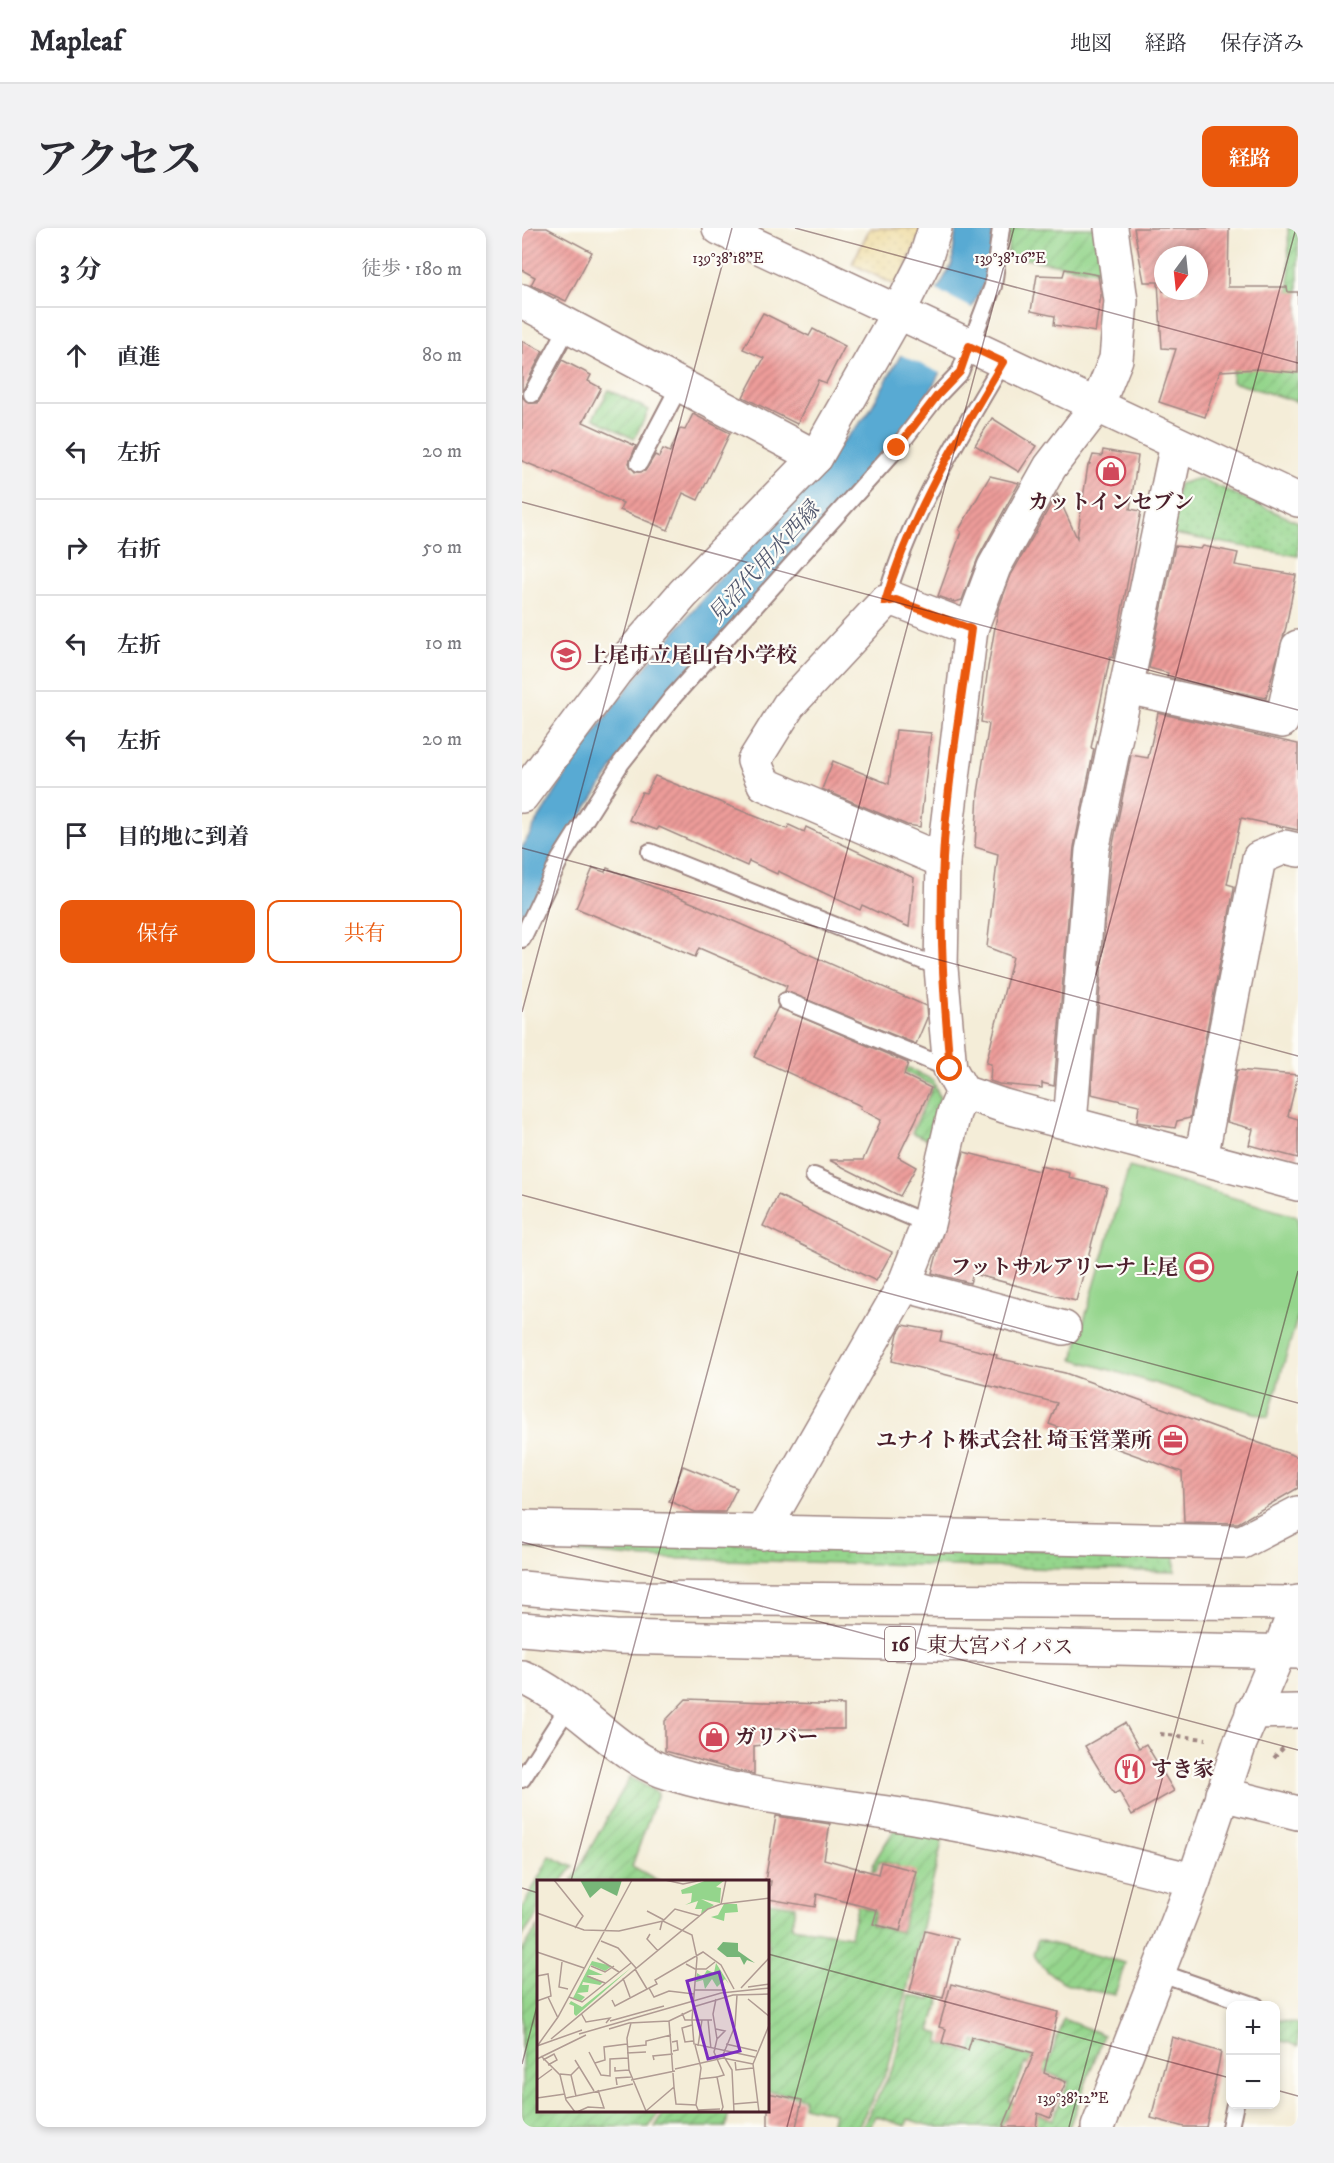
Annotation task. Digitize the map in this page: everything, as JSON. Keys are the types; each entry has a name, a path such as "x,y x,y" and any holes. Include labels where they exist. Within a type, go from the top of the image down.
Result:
{"main road":[{"path":"719,228 1298,500"},
{"path":"522,796 615,672 683,594 816,457 905,316 934,228"},
{"path":"762,1533 904,1285 928,1224 954,1113 957,1080 941,968 943,861 946,816 971,629 993,567 1044,477 1097,406 1116,359 1121,301 1111,228"},
{"path":"522,301 681,383 816,457"},
{"path":"1070,1123 1092,851 1177,444"},
{"path":"943,861 764,784 754,761 789,705 885,602 896,600 971,629"},
{"path":"1126,687 1281,721 1298,647"},
{"path":"1201,1158 1259,858 1285,848 1298,850"},
{"path":"957,1080 1070,1123 1298,1184"},
{"path":"904,1285 1064,1328"},
{"path":"522,1527 1242,1542 1298,1513"},
{"name":"16","path":"522,1588 632,1598 1298,1603"},
{"path":"1098,2127 1194,1880 1252,1713 1288,1652 1298,1603"},
{"name":"東大宮バイパス","path":"522,1629 615,1637 1288,1652"},
{"path":"522,1677 569,1706 643,1762 668,1773 782,1799 938,1821 1194,1880"},
{"path":"1252,1713 1298,1711"},
{"path":"1222,1794 1298,1813"}],"lane":[{"path":"522,939 560,859 621,763 673,697 897,448 937,396 968,345 993,286 1001,228"},
{"path":"532,394 569,325"},
{"path":"885,602 895,567 922,504 1003,362"},
{"path":"639,463 681,383"},
{"path":"650,852 941,968"},
{"path":"786,1001 957,1080"},
{"path":"814,1176 928,1224"},
{"path":"522,1779 569,1706"},
{"path":"1158,1972 1242,2001"},
{"path":"1230,2127 1234,2109"}],"green space":[{"path":"1010,228 1096,228 1103,272 1007,256"},
{"path":"1288,228 1298,228 1298,402 1232,382 1234,348 1291,348"},
{"path":"609,390 649,410 634,439 593,418"},
{"path":"1199,478 1298,522 1298,556 1167,533 1179,484"},
{"path":"888,1058 933,1080 940,1098 932,1141 912,1133 933,1086 886,1062"},
{"name":"フットサルアリーナ上尾","path":"1129,1167 1298,1217 1298,1316 1268,1417 1073,1359"},
{"path":"522,1538 1175,1553 1175,1572 647,1558 522,1548"},
{"path":"630,1777 658,1793 632,1866 657,1880 573,1880"},
{"path":"895,1828 943,1838 888,2069 858,2127 831,2127 834,2113 803,2106 804,2098 770,2091 770,1902 795,1906 792,1927 850,1936 858,1903 862,1903 875,1860","holes":["879,1861 898,1865 895,1877 914,1882 901,1932 871,1925 875,1911 863,1907 872,1871 876,1871"]},
{"path":"550,1856 573,1867 563,1880 537,1880"},
{"path":"537,1881 537,1915 522,1937 522,1909"},
{"path":"537,1928 537,2010 532,2023 537,2026 537,2112 659,2112 649,2127 522,2127 522,1951"},
{"path":"1038,1940 1125,1963 1115,1995 1079,1988 1059,1980 1041,1965 1033,1954"},
{"path":"939,1970 948,1972 930,2031 940,2034 939,2043 971,2053 974,2040 1049,2062 1063,2019 1104,2035 1069,2127 1018,2127 1015,2106 1000,2127 933,2127 908,2119 906,2126 875,2116 870,2127 862,2127 894,2066 909,1995 931,2000","holes":["1026,2063 1069,2082 1052,2120 1009,2101"]},
{"path":"1280,2020 1298,2024 1298,2046 1280,2040"},
{"path":"664,2112 729,2112 726,2127 655,2127"}],"sand":[{"path":"870,228 923,228 897,286 852,264"}],"water":[{"name":"見沼代用水西縁","path":"956,228 993,228 991,261 985,281 933,386 904,430 643,722 558,852 522,927 522,848 535,825 578,756 621,696 724,574 867,415 952,264"}],"pier":[{"path":"935,289 974,309 942,374 899,354"}],"building":[{"path":"522,228 547,228 592,252 566,301 531,285 535,277 522,270"},
{"path":"1134,228 1229,228 1228,287 1287,287 1288,292 1298,292 1298,373 1258,369 1220,371 1205,417 1159,402 1176,349 1162,348 1159,300 1208,300 1208,246 1154,246 1154,282 1144,282"},
{"path":"1065,269 1098,275 1101,295 1095,332 1054,325 1055,316 1031,311 1037,275 1063,276"},
{"path":"763,313 809,336 813,329 845,346 826,383 818,380 797,424 743,397 764,358 743,349"},
{"path":"522,341 543,351 522,392"},
{"path":"562,360 591,375 588,381 601,388 583,422 636,446 629,463 635,472 645,471 655,455 659,457 663,449 670,452 680,429 685,430 693,414 730,433 698,500 683,493 668,530 620,510 623,503 555,472 554,474 522,461 522,396 528,403 538,403"},
{"path":"992,418 1036,446 1019,472 975,445"},
{"path":"1103,450 1138,456 1130,509 1141,511 1113,658 1110,657 1091,748 1094,749 1074,847 1054,1086 1042,1083 1042,1088 999,1084 990,1081 991,1064 986,1063 1013,957 987,947 998,854 975,847 978,793 989,724 981,722 988,667 998,610 1011,575 1057,494 1077,538 1088,465 1093,455 1102,456"},
{"path":"990,476 1019,483 978,558 962,600 954,602 938,596 961,532 959,530"},
{"path":"1175,546 1201,549 1203,546 1238,553 1235,565 1296,575 1286,627 1266,698 1167,677 1168,673 1149,668"},
{"path":"1158,713 1298,744 1298,830 1241,818 1227,884 1234,886 1234,889 1190,1118 1177,1121 1175,1128 1137,1122 1139,1105 1091,1094 1111,854 1131,755 1148,758"},
{"path":"896,730 931,733 920,827 907,825 822,789 833,761 889,784"},
{"path":"655,776 787,829 789,825 804,832 806,827 914,878 909,927 862,905 860,910 778,871 777,874 749,861 747,866 659,827 657,830 629,820 642,792 646,793"},
{"path":"593,868 605,872 607,868 695,904 926,1006 927,1018 916,1044 785,991 787,986 699,948 695,957 576,908"},
{"path":"778,1007 908,1063 904,1075 931,1088 898,1157 916,1167 900,1196 829,1160 863,1160 881,1120 860,1109 861,1106 754,1057"},
{"path":"1237,1070 1298,1075 1288,1116 1298,1119 1298,1158 1249,1145 1253,1129 1227,1122"},
{"path":"964,1152 1038,1171 1040,1166 1070,1173 1069,1178 1107,1187 1076,1301 973,1274 970,1283 932,1273"},
{"path":"778,1195 892,1252 876,1281 763,1226"},
{"name":"ユナイト株式会社 埼玉営業所","path":"903,1325 942,1332 940,1341 997,1355 996,1358 1065,1373 1298,1457 1298,1488 1238,1523 1184,1522 1182,1472 1049,1424 1057,1403 892,1361 898,1333"},
{"path":"683,1466 737,1488 725,1512 695,1512 669,1501"},
{"name":"ガリバー","path":"686,1699 844,1705 844,1729 763,1729 762,1745 754,1746 754,1774 665,1751 665,1721"},
{"name":"すき家","path":"1125,1723 1139,1748 1146,1744 1174,1791 1132,1815 1119,1791 1114,1794 1085,1746"},
{"path":"776,1816 830,1824 824,1859 878,1874 881,1862 916,1871 900,1931 873,1924 877,1910 817,1894 815,1907 770,1899 771,1881 765,1880"},
{"path":"925,1931 958,1939 943,1998 910,1991"},
{"path":"951,1984 1058,2012 1044,2073 1066,2082 1050,2118 1038,2113 1036,2127 1003,2127 1034,2053 972,2037 968,2050 942,2043 946,2029 939,2027"},
{"path":"1172,2037 1221,2052 1206,2127 1184,2127 1151,2118"},
{"path":"770,2093 802,2100 796,2127 768,2127"}],"place":[{"name":"カットインセブン","path":"1111,471"},
{"name":"上尾市立尾山台小学校","path":"566,655"},
{"name":"フットサルアリーナ上尾","path":"1199,1267"},
{"name":"ユナイト株式会社 埼玉営業所","path":"1173,1440"},
{"name":"ガリバー","path":"714,1737"},
{"name":"すき家","path":"1130,1769"}],"route":[{"path":"897,448 937,396 960,372 969,346 1003,362 922,504 895,567 885,602 896,600 971,629 946,816 943,861 941,968 950,1069"}]}
